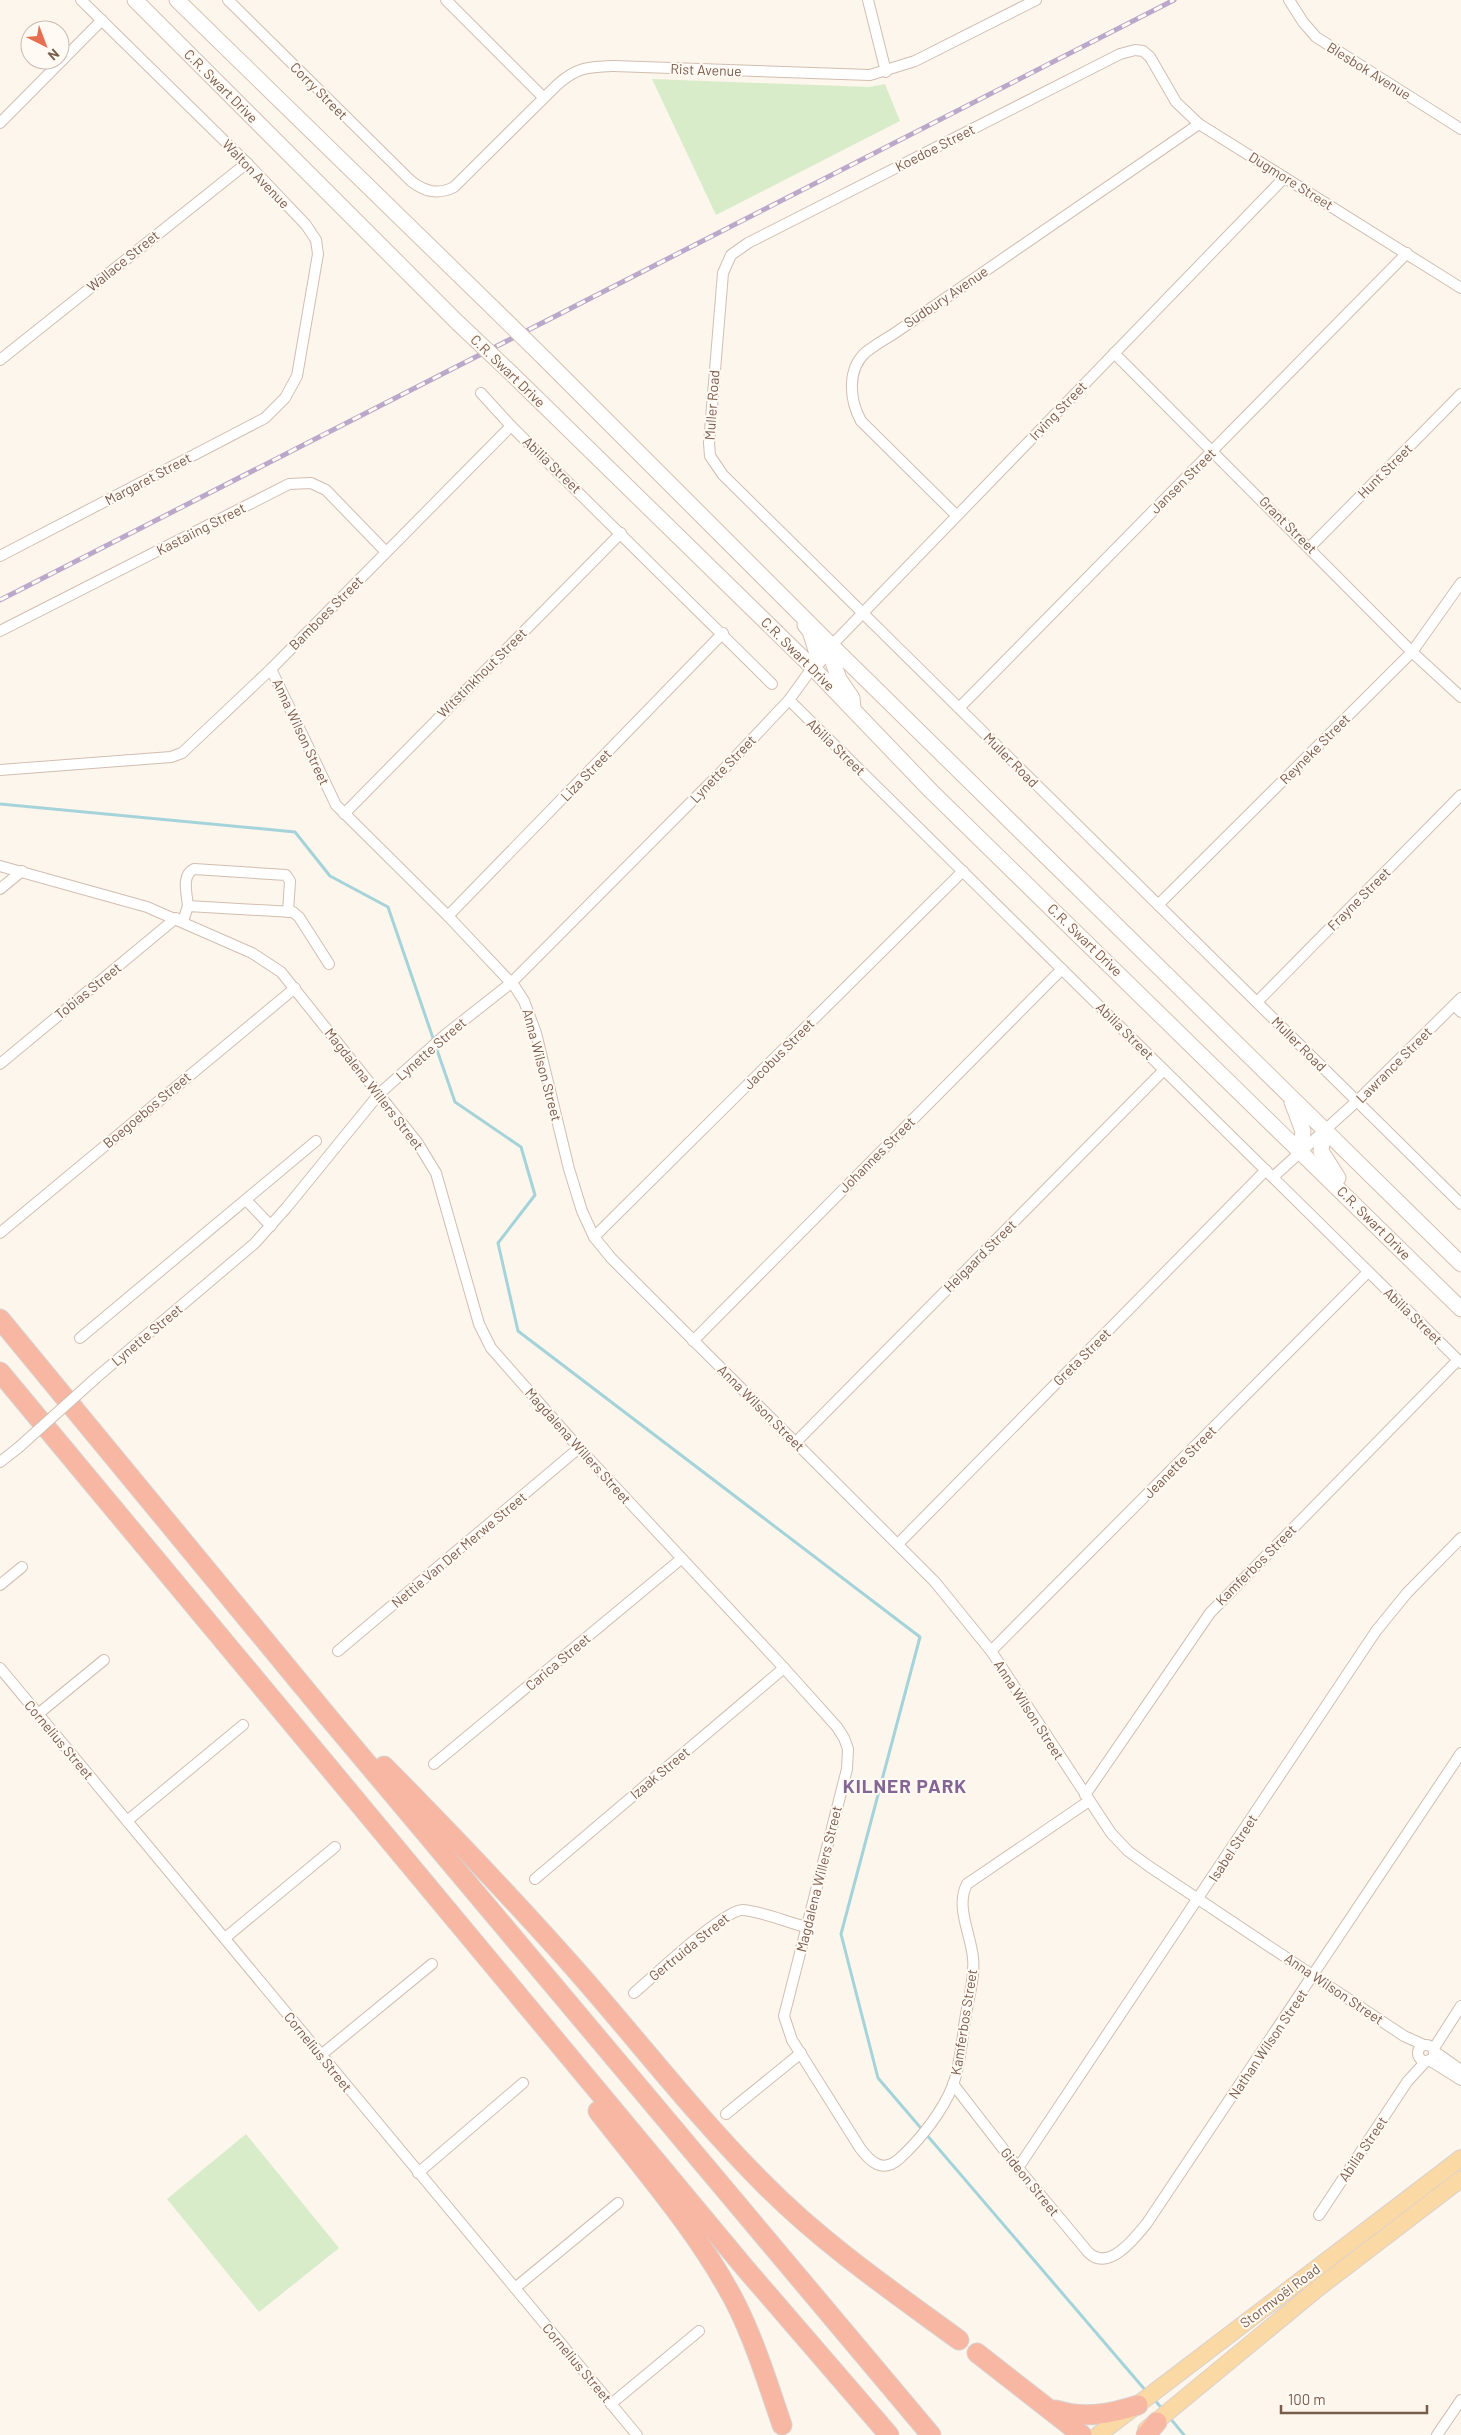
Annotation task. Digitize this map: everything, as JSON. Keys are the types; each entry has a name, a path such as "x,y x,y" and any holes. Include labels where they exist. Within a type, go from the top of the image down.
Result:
{"highway":[{"path":"0,1319 329,1718 931,2435"},
{"path":"0,1372 744,2268 889,2435"},
{"path":"329,1718 374,1756 501,1888 583,1978 698,2112 764,2185 836,2248 958,2340"},
{"path":"396,1848 690,2230 736,2305 763,2370 782,2425"},
{"path":"976,2353 1050,2408 1082,2435"},
{"path":"1050,2408 1071,2414 1091,2416 1111,2413 1138,2404"}],"main road":[{"name":"C.R. Swart Drive","path":"135,0 458,323 823,655 1290,1096 1461,1264"},
{"name":"C.R. Swart Drive","path":"177,0 545,359 798,611 853,710 931,791 1461,1309"},
{"path":"823,655 852,698 853,710"},
{"path":"1290,1096 1303,1131 1301,1151"},
{"path":"1324,1130 1321,1151 1340,1180 1348,1197"},
{"name":"Stormvoël Road","path":"1098,2435 1461,2158"},
{"name":"Stormvoël Road","path":"1140,2435 1154,2426 1181,2401 1316,2289 1461,2179"}],"street":[{"name":"Walton Avenue","path":"82,0 247,163 309,229 318,247 300,367 290,392"},
{"name":"Corry Street","path":"228,0 411,181"},
{"path":"446,0 543,98"},
{"path":"868,0 886,72"},
{"name":"Rist Avenue","path":"411,181 420,188 436,193 454,187 543,98 569,74 582,68 614,66 857,76 886,72 915,61 1036,0"},
{"name":"Blesbok Avenue","path":"1289,0 1303,22 1316,37 1461,129"},
{"path":"0,123 102,20"},
{"name":"Koedoe Street","path":"731,255 748,243 1120,54 1135,50 1143,51"},
{"name":"Dugmore Street","path":"1143,51 1155,62 1176,102 1199,124 1461,288"},
{"name":"Sudbury Avenue","path":"956,515 861,421 854,410 852,393 855,368 860,359 865,353 885,339 1199,124"},
{"name":"Wallace Street","path":"0,360 247,163"},
{"name":"Irving Street","path":"823,655 862,612 1284,178"},
{"name":"Jansen Street","path":"959,708 1407,253"},
{"name":"Muller Road","path":"731,255 724,268 719,308 710,456 723,475 1461,1204"},
{"name":"Grant Street","path":"1114,353 1310,547 1412,652 1461,697"},
{"name":"Margaret Street","path":"0,556 265,418 290,392"},
{"name":"Abilia Street","path":"482,393 511,426 723,633 772,684"},
{"name":"Hunt Street","path":"1310,547 1461,394"},
{"name":"Bamboes Street","path":"0,770 176,756 192,745 271,669 511,426"},
{"name":"Kastaiing Street","path":"0,630 288,484 312,483 326,490 386,552"},
{"name":"Witstinkhout Street","path":"344,814 621,533"},
{"name":"Reyneke Street","path":"1158,906 1412,652 1461,583"},
{"name":"Liza Street","path":"448,916 723,633"},
{"name":"Lynette Street","path":"0,1462 97,1377 237,1260 271,1226 379,1094 445,1035 511,983 722,771 788,700 823,655"},
{"name":"Anna Wilson Street","path":"271,669 325,786 336,805 448,916 511,983 524,1001 532,1020 569,1169 582,1212 594,1237 612,1259 935,1582 991,1651 1086,1798 1111,1833 1128,1850 1198,1900 1404,2036 1461,2080"},
{"name":"Abilia Street","path":"788,700 1460,1362"},
{"name":"Frayne Street","path":"1256,1002 1461,796"},
{"name":"Magdalena Willers Street","path":"0,866 112,896 180,920 267,961 281,972 417,1142 436,1173 482,1335 491,1348 579,1448 837,1727 844,1738 848,1750 847,1768 784,2016 788,2033 864,2154 878,2165 890,2166"},
{"path":"180,920 188,906 186,878 189,871 194,869 286,875 290,882 288,912"},
{"name":"Jacobus Street","path":"594,1237 963,871"},
{"path":"0,889 22,872"},
{"path":"188,906 288,912 299,916 329,964"},
{"name":"Tobias Street","path":"0,1064 180,920"},
{"name":"Johannes Street","path":"693,1341 1062,969"},
{"name":"Boegoebos Street","path":"0,1233 295,988"},
{"name":"Lawrance Street","path":"1301,1151 1459,1005"},
{"name":"Helgaard Street","path":"796,1442 1164,1070"},
{"path":"80,1338 316,1141"},
{"name":"Greta Street","path":"898,1544 1270,1174 1301,1151"},
{"path":"246,1200 271,1226"},
{"name":"Jeanette Street","path":"991,1651 1368,1272"},
{"name":"Kamferbos Street","path":"890,2166 903,2156 918,2139 942,2106 953,2084 974,1969 972,1946 963,1911 964,1889 975,1876 1086,1798 1210,1613 1460,1362"},
{"name":"Nettie Van Der Merwe Street","path":"338,1651 579,1448"},
{"name":"Isabel Street","path":"1018,2168 1387,1615 1461,1538"},
{"name":"Carica Street","path":"434,1764 681,1559"},
{"path":"0,1585 22,1567"},
{"path":"38,1714 104,1660"},
{"name":"Cornelius Street","path":"0,1668 637,2435"},
{"name":"Izaak Street","path":"535,1879 784,1668"},
{"path":"126,1821 243,1725"},
{"name":"Nathan Wilson Street","path":"1116,2253 1147,2223 1314,1976 1461,1753"},
{"path":"225,1938 335,1846"},
{"name":"Gertruida Street","path":"634,1993 717,1922 735,1911 754,1913 806,1927"},
{"path":"320,2055 432,1964"},
{"name":"Abilia Street","path":"1319,2215 1427,2052 1446,2029 1461,2006"},
{"name":"Anna Wilson Street","path":"1427,2052 1461,2070"},
{"path":"726,2114 801,2053"},
{"path":"418,2173 523,2083"},
{"name":"Gideon Street","path":"953,2084 1018,2168 1090,2255 1103,2259 1116,2253"},
{"path":"515,2288 618,2203"},
{"path":"611,2404 699,2331"},
{"path":"1438,2435 1461,2400"}],"green space":[{"path":"652,79 869,87 885,84 900,121 716,215"},
{"path":"246,2134 339,2248 259,2312 167,2199"}],"waterway":[{"path":"0,804 295,832 330,876 388,907 434,1041"},
{"path":"436,1047 455,1102 521,1147 535,1195 498,1243 518,1331 920,1637 841,1934 878,2078 1146,2391"},
{"path":"1154,2399 1163,2410"},
{"path":"1170,2418 1184,2435"}],"railway":[{"path":"0,600 1174,0"}],"district":[{"name":"KILNER PARK","path":"905,1786"}]}
